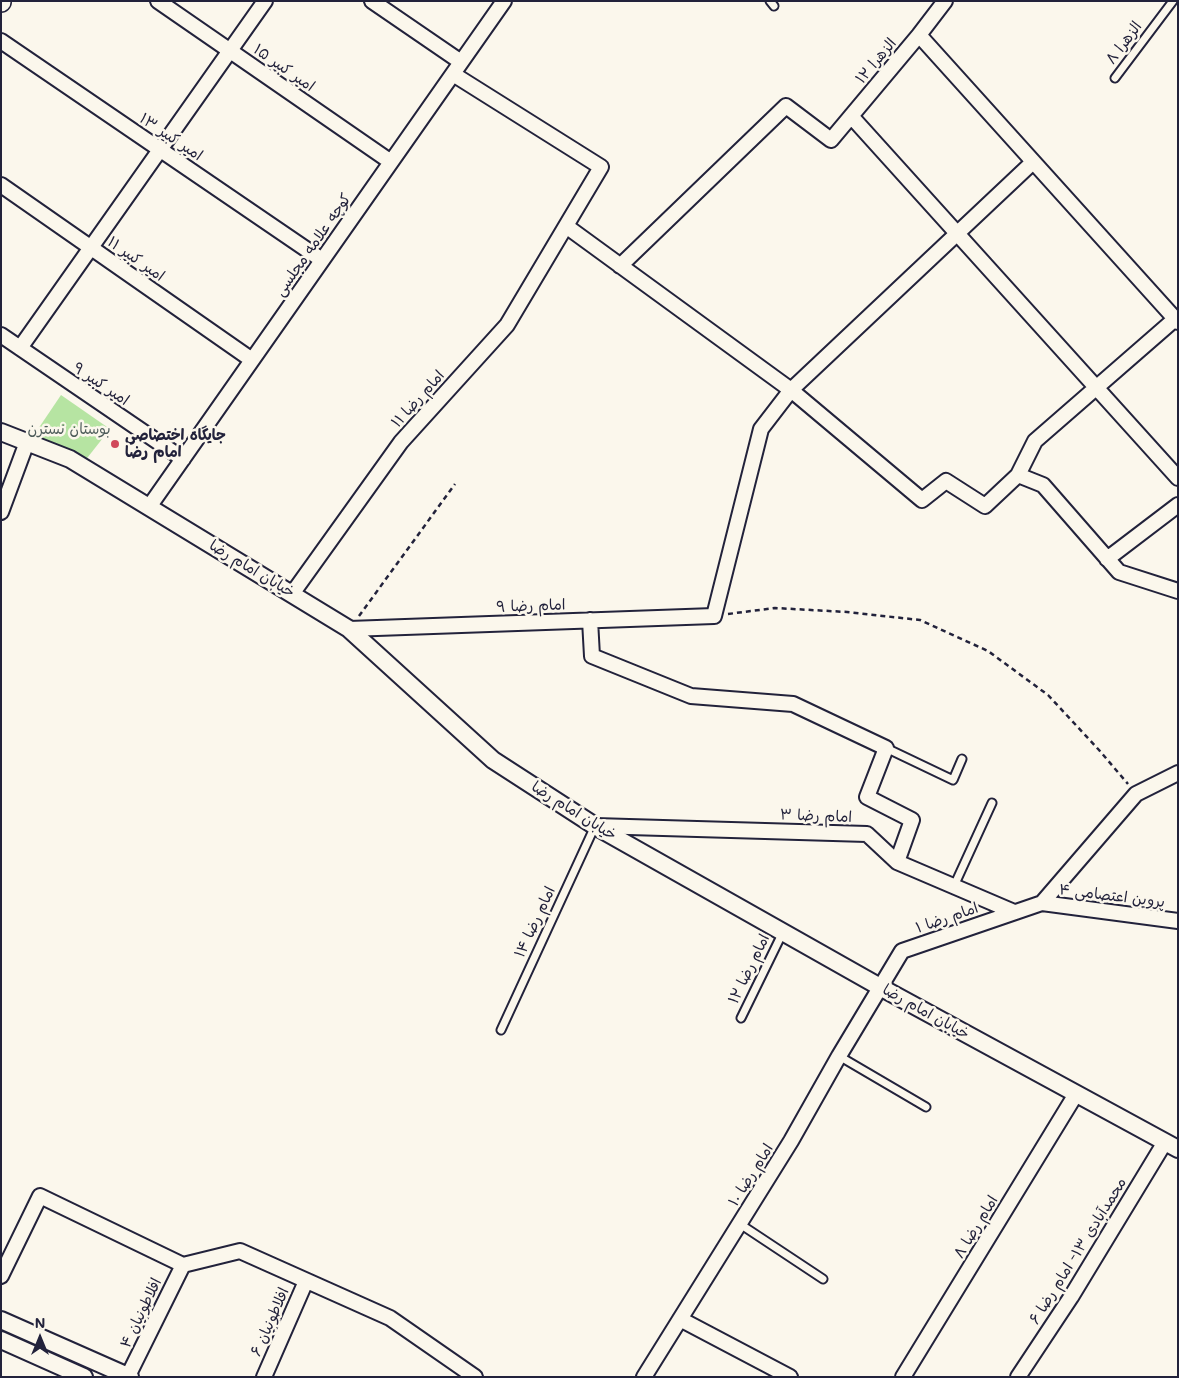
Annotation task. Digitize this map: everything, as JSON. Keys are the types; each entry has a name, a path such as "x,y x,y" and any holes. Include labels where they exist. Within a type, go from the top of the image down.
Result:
{"street":[{"name":"امیر کبیر ۱۵","path":"158,1 391,162"},
{"path":"20,348 265,1"},
{"path":"372,1 457,68"},
{"name":"کوچه علامه مجلسی","path":"149,507 504,1"},
{"name":"الزهرا ۱۲","path":"620,266 786,106 831,140 919,35 942,2"},
{"path":"566,226 791,390 922,500 946,481 985,506 1018,474 1035,441 1176,321 919,35"},
{"name":"امیر کبیر ۱۳","path":"1,41 322,260"},
{"name":"امام رضا ۱۱","path":"292,594 401,442 506,325 601,167 457,68"},
{"path":"851,116 1178,478"},
{"path":"714,616 761,429 791,390 1033,162"},
{"name":"امیر کبیر ۱۱","path":"1,185 252,360"},
{"name":"امیر کبیر ۹","path":"1,335 183,459"},
{"name":"خیابان امام رضا","path":"1,432 70,458 350,629 493,760 595,826 880,987 1171,1146"},
{"path":"1,512 27,442"},
{"path":"1018,474 1043,485 1119,572 1178,591"},
{"path":"1107,559 1178,505"},
{"name":"امام رضا ۹","path":"350,629 714,616"},
{"path":"590,620 592,656 691,696 793,704 886,748 867,797 912,820 897,862"},
{"path":"1042,903 1136,794 1178,773"},
{"name":"امام رضا ۳","path":"595,826 867,834 897,862 1014,912"},
{"name":"امام رضا ۱","path":"880,987 902,951 1042,903"},
{"name":"پروین اعتصامی ۴","path":"1042,903 1178,921"},
{"name":"امام رضا ۱۰","path":"644,1377 791,1141 880,987"},
{"name":"امام رضا ۸","path":"903,1377 1076,1094"},
{"name":"محمدآبادی ۱۳- امام رضا ۶","path":"1018,1377 1171,1146"},
{"path":"1,1276 40,1196 183,1265 240,1251 390,1318 475,1377"},
{"name":"افلاطونیان ۴","path":"129,1376 183,1265"},
{"name":"افلاطونیان ۶","path":"264,1377 306,1281"},
{"path":"680,1319 790,1377"},
{"path":"1,1320 129,1376"},
{"path":"1,1340 84,1377"}],"lane":[{"name":"الزهرا ۸","path":"1115,78 1174,1"},
{"path":"886,748 953,780 962,759"},
{"path":"954,886 992,803"},
{"name":"امام رضا ۱۴","path":"501,1030 595,826"},
{"name":"امام رضا ۱۲","path":"740,1018 783,932"},
{"path":"839,1056 926,1107"},
{"path":"740,1224 823,1279"}],"path":[{"path":"350,629 455,484"},
{"path":"714,616 775,608 847,612 920,620 988,651 1048,695 1099,750 1136,794"}],"green space":[{"name":"بوستان نسترن","path":"61,395 110,429 84,462 32,438"}],"place":[{"name":"جایگاه اختصاصی امام رضا","path":"115,444"}]}
